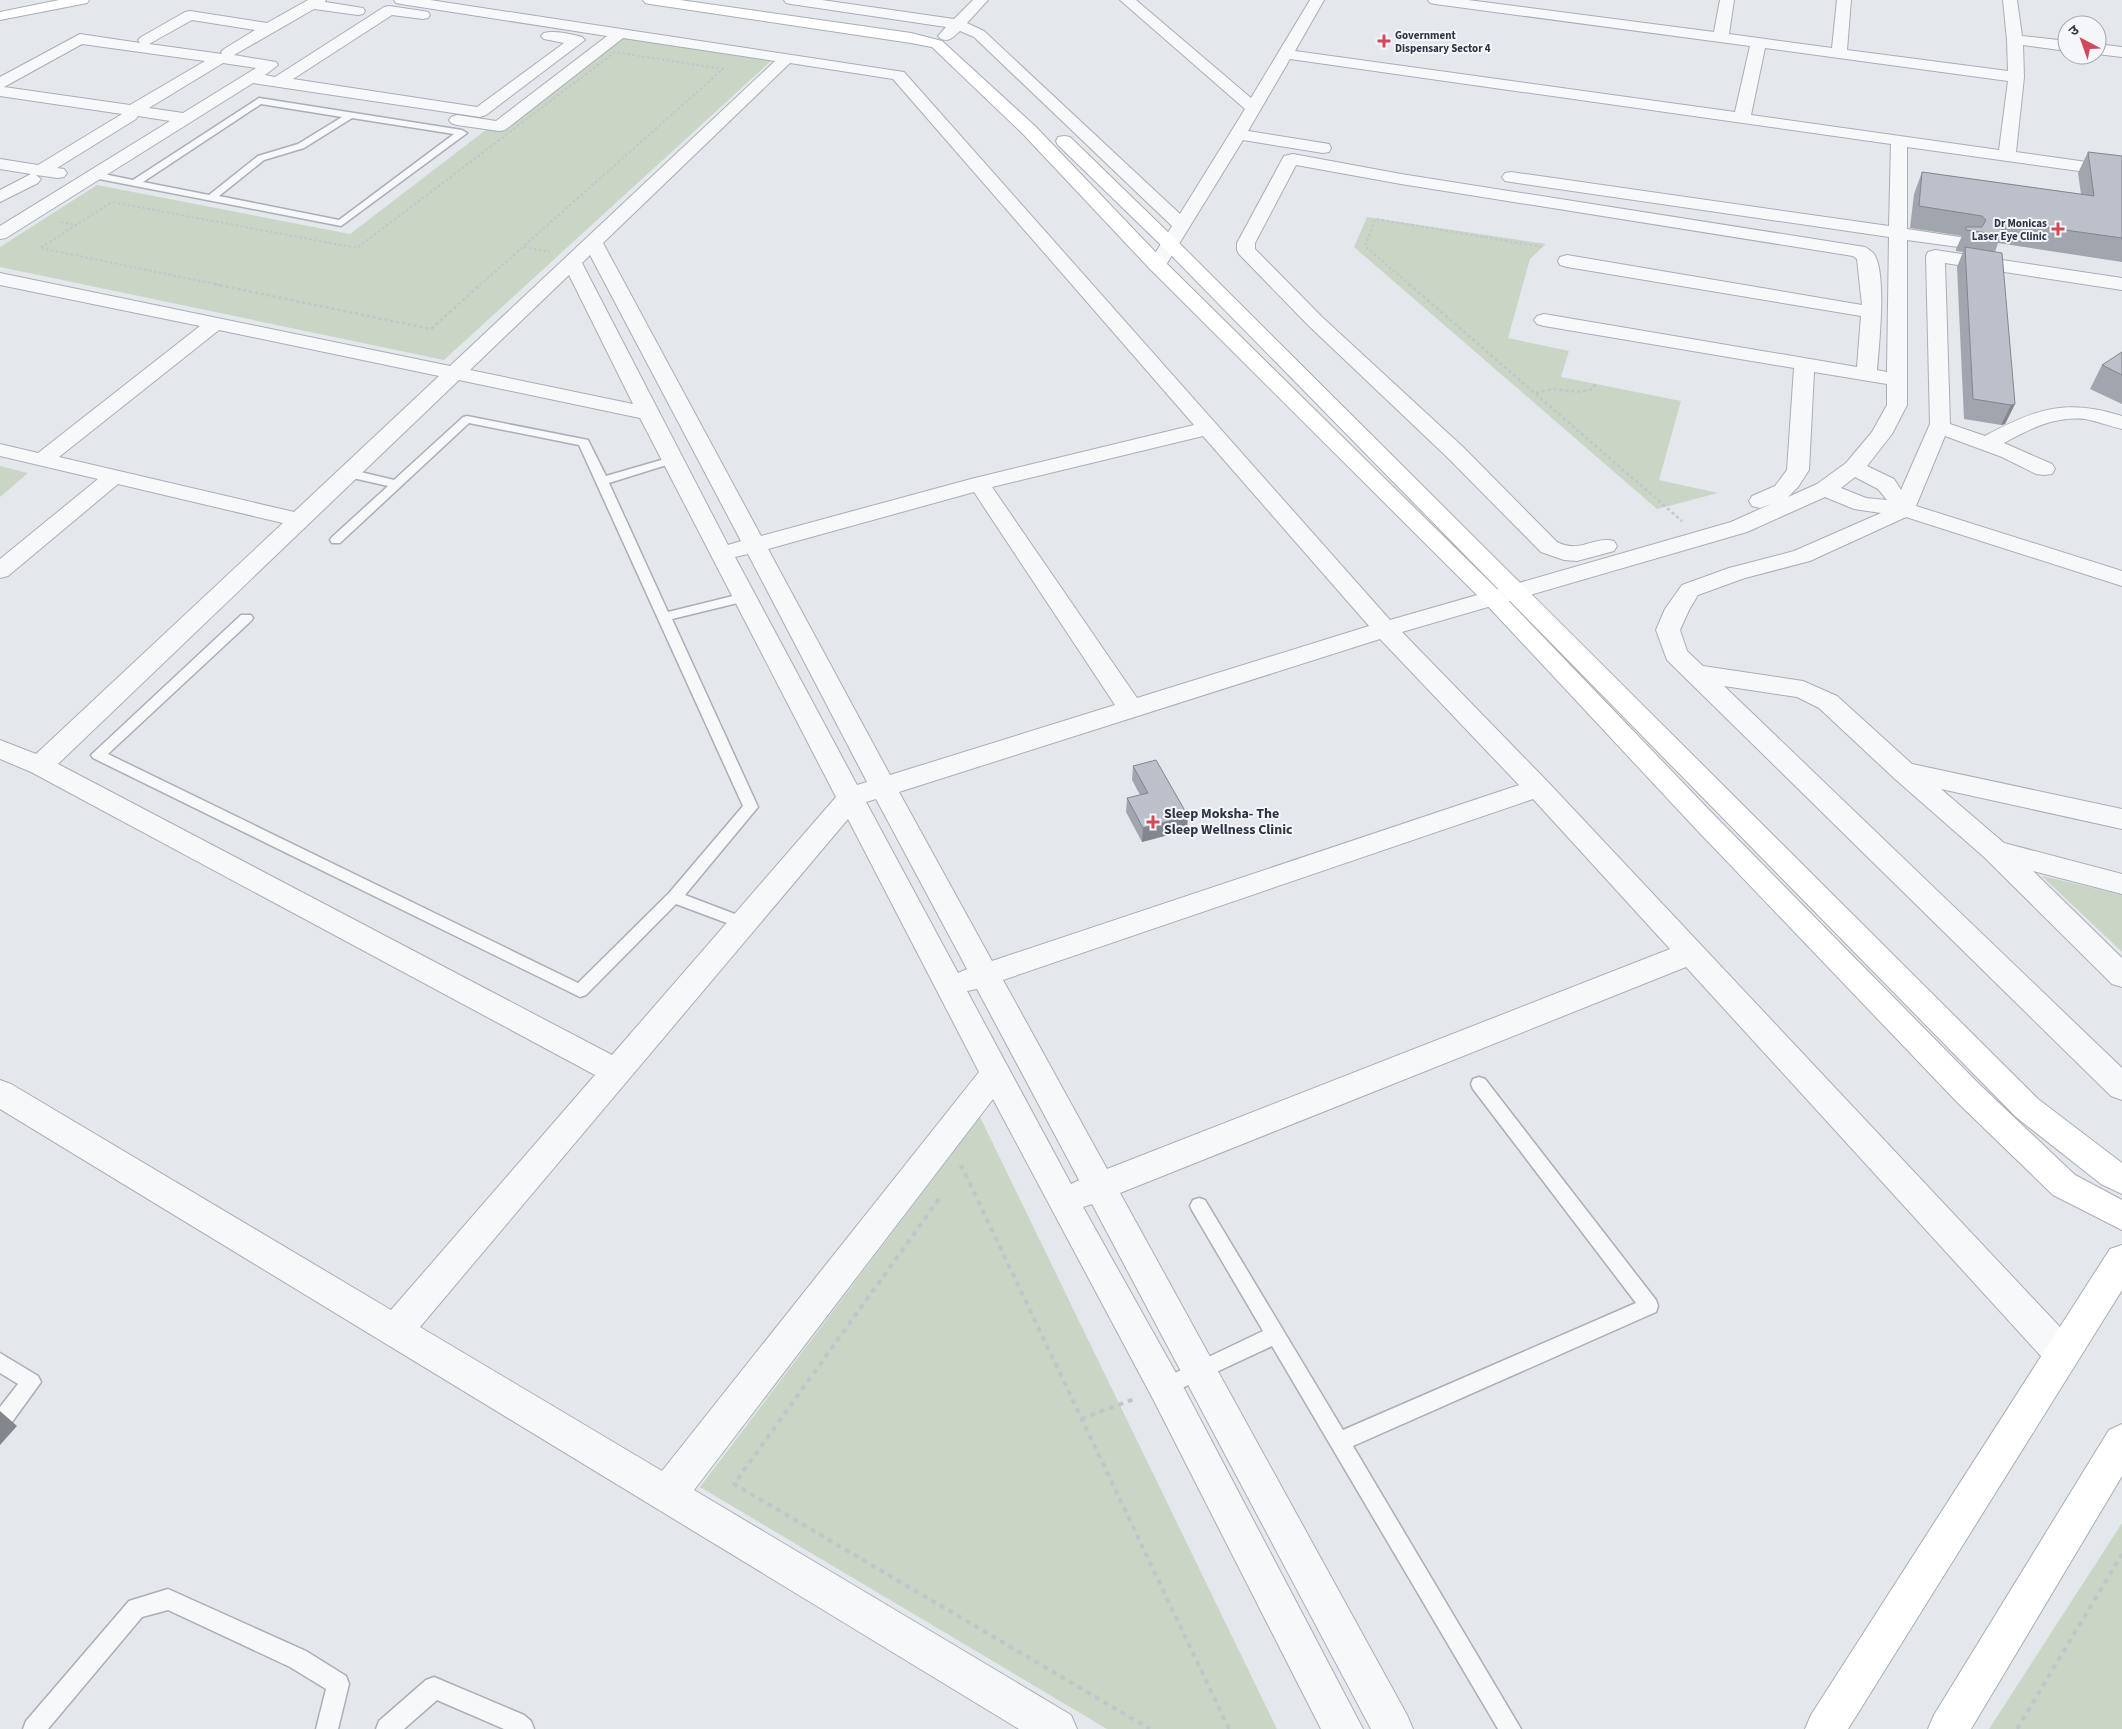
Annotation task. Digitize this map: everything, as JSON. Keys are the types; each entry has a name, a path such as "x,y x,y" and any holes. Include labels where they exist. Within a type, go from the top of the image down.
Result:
{"street":[{"path":"0,2 11,0"},
{"path":"0,16 82,0"},
{"path":"401,0 898,75 1385,629 1538,788 2062,1354"},
{"path":"650,0 911,38 947,35 981,0"},
{"path":"706,0 795,3 947,35 963,43 1176,235 1503,594 1697,814 1968,1093 2064,1185 2122,1216"},
{"path":"1128,0 1254,108"},
{"path":"1156,265 1254,108 1317,0"},
{"path":"1435,0 2016,78"},
{"path":"1563,17 1570,0"},
{"path":"1720,37 1727,0"},
{"path":"1839,53 1844,0"},
{"path":"2007,156 2016,78 2015,40 2010,0"},
{"path":"0,197 226,57 269,28 316,2 363,7 334,25"},
{"path":"146,40 187,9 209,5"},
{"path":"187,9 269,28"},
{"path":"278,82 389,10 577,40 480,112"},
{"path":"90,32 146,40 226,57"},
{"path":"244,82 499,126 620,33"},
{"path":"947,35 1029,130 1156,265 1343,448 1503,594 2027,1108 2122,1180"},
{"path":"0,84 80,39 226,57 278,60 0,234"},
{"path":"2015,40 2057,45"},
{"path":"1742,118 1759,42"},
{"path":"2107,51 2121,53"},
{"path":"1285,54 2122,172"},
{"path":"40,766 786,59"},
{"path":"244,82 278,82 513,117"},
{"path":"0,90 133,113"},
{"path":"0,96 180,120"},
{"path":"1238,134 1360,154"},
{"path":"395,1330 851,797 1385,629 1739,527 1825,489 1854,468 1881,434 1896,405 1899,140"},
{"path":"1620,542 1576,555 1561,554 1549,547 1455,452 1315,321 1246,250 1246,244 1290,160 1404,170 1858,251 1866,256 1870,268 1868,374"},
{"path":"0,164 37,174"},
{"path":"0,173 37,174 86,180"},
{"path":"1496,175 1899,233 2122,268"},
{"path":"593,242 883,787 1393,1729"},
{"path":"2122,284 1935,256 1939,427 1904,508 1887,519 1802,556 1737,573 1690,590 1677,609 1668,630 1676,654 1699,674 2122,1087"},
{"path":"1567,261 1870,312"},
{"path":"572,262 672,460 1063,1201 1165,1387 1343,1729"},
{"path":"0,279 648,413"},
{"path":"1544,320 1897,380"},
{"path":"42,460 215,324"},
{"path":"1742,506 1780,495 1791,484 1798,470 1804,364"},
{"path":"1986,444 2032,420 2055,413 2081,412 2122,423"},
{"path":"1939,427 2010,452 2044,469"},
{"path":"722,553 979,484 1209,428"},
{"path":"0,450 298,520"},
{"path":"1854,468 1886,484 1904,508"},
{"path":"0,571 114,477"},
{"path":"979,484 1132,709"},
{"path":"1825,489 1862,504 1904,508 2122,579"},
{"path":"1699,674 1803,689 1828,702 1904,772 1994,850 2122,976"},
{"path":"0,749 40,766 616,1072"},
{"path":"1904,772 2122,819"},
{"path":"950,986 1538,788"},
{"path":"1994,850 2122,884"},
{"path":"1063,1201 1691,953"},
{"path":"667,1495 996,1073"},
{"path":"0,1093 1057,1729"},
{"path":"1825,1729 2122,1260"},
{"path":"1948,1729 2122,1442"}],"lane":[{"path":"86,180 134,183 341,223 462,133 259,100 134,183"},
{"path":"210,198 261,158 301,146 351,115"},
{"path":"246,618 98,755 580,991 674,897 751,807 584,442 467,419 336,540"},
{"path":"602,480 672,460"},
{"path":"348,473 396,484"},
{"path":"664,617 745,597"},
{"path":"674,897 743,923"},
{"path":"1339,1442 1650,1306 1479,1084"},
{"path":"1199,1206 1510,1729"},
{"path":"1165,1387 1275,1335"},
{"path":"0,1362 31,1382 0,1422"},
{"path":"34,1729 136,1608 168,1599 298,1659 338,1684 327,1729"},
{"path":"387,1729 434,1688 516,1723 523,1729"}],"path":[{"path":"1543,247 1375,219 1365,246 1684,523"},
{"path":"1535,394 1552,389 1578,392 1592,390 1594,384"},
{"path":"956,1175 962,1167 1228,1729"},
{"path":"945,1191 734,1484 1150,1729"},
{"path":"1081,1419 1165,1387"},
{"path":"2017,1729 2122,1554"}],"green space":[{"path":"610,35 771,61 444,360 0,267 0,247 97,185 350,234"},
{"path":"1367,217 1546,244 1530,259 1508,338 1569,351 1561,377 1681,401 1659,480 1718,493 1657,509 1354,247"},
{"path":"0,466 28,473 0,497"},
{"path":"2042,876 2122,895 2122,952"},
{"path":"980,1117 1277,1729 1107,1729 700,1487"},
{"path":"2122,1523 2122,1729 1989,1729"}],"building":[{"path":"2088,152 2122,156 2122,238 2001,221 2002,235 1966,230 1966,227 1982,227 1986,220 1982,216 1919,206 1922,172 2094,196"},
{"path":"1965,247 2002,253 2015,404 1973,399"},
{"path":"2122,352 2122,375 2102,365"},
{"path":"1156,760 1188,816 1143,828 1127,798 1148,793 1133,766"}],"place":[{"name":"Government Dispensary Sector 4","path":"1384,41"},
{"name":"Dr Monicas Laser Eye Clinic","path":"2058,229"},
{"name":"Sleep Moksha- The Sleep Wellness Clinic","path":"1153,822"}]}
